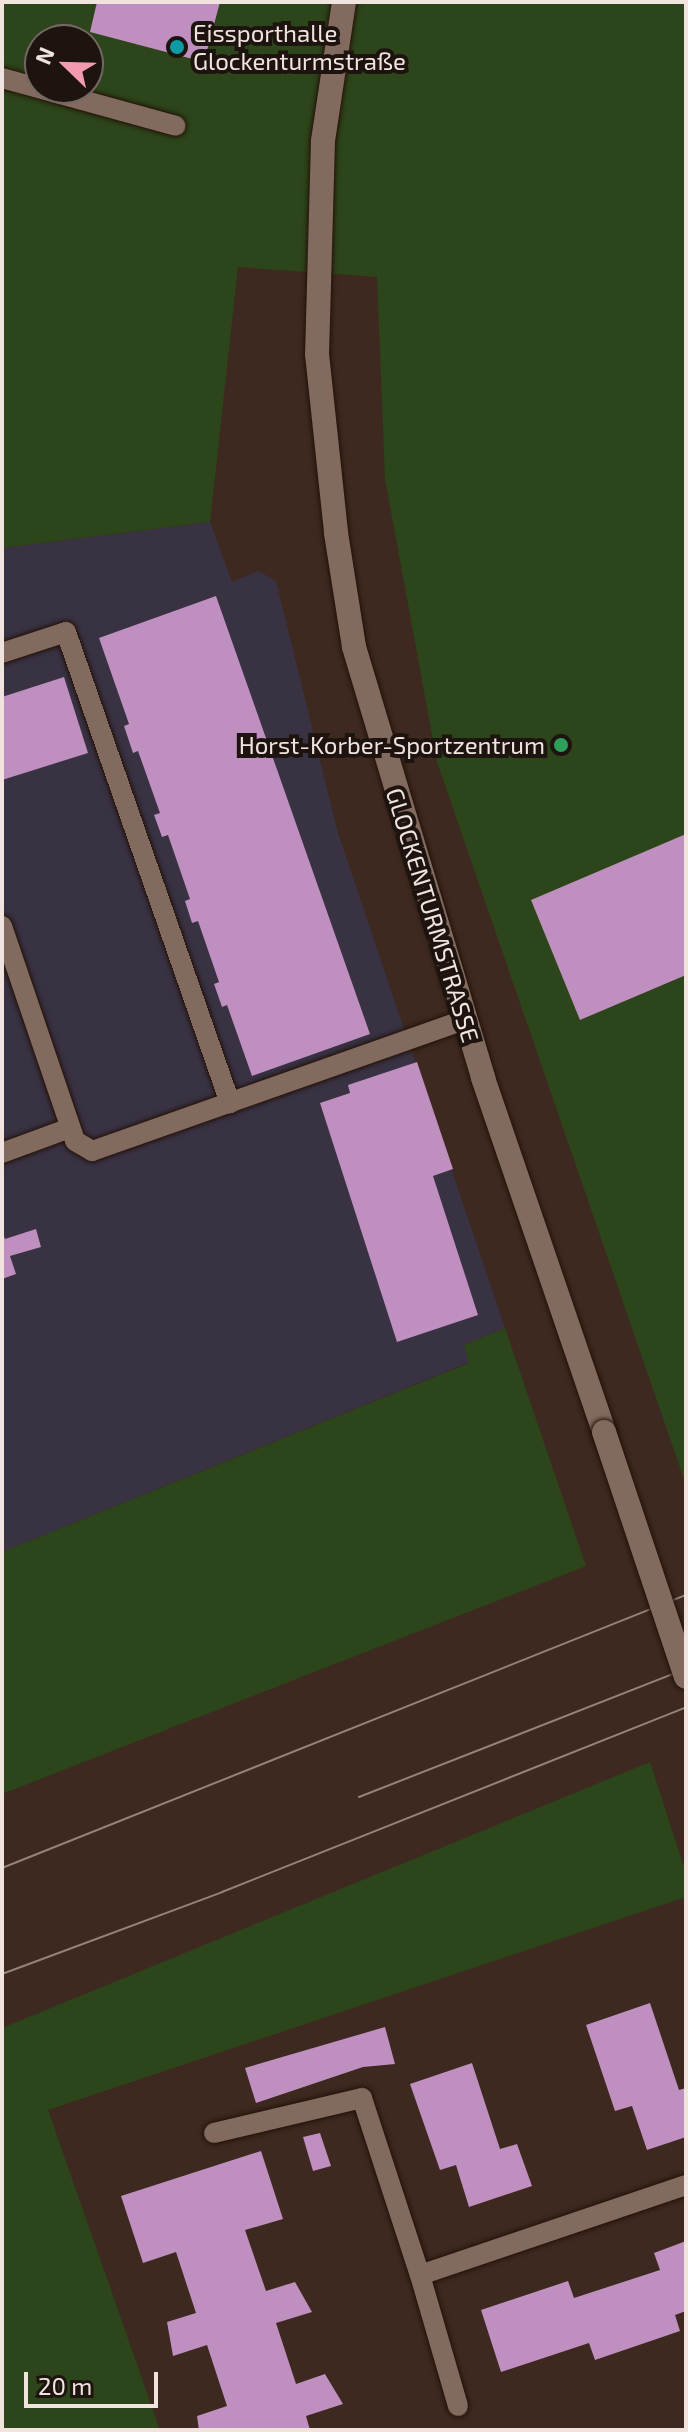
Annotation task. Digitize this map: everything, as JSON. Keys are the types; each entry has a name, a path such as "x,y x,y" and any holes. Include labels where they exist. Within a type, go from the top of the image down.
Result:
{"street":[{"name":"GLOCKENTURMSTRASSE","path":"344,2 323,141 317,259 317,354 336,533 354,647 465,1020 686,1677"}],"lane":[{"path":"2,78 176,126"},
{"path":"2,653 66,632 230,1103"},
{"path":"2,926 75,1141 92,1151 465,1020"},
{"path":"2,1153 70,1128"},
{"path":"214,2133 362,2098 420,2275 458,2406"},
{"path":"420,2275 686,2185"}],"shaded area":[{"path":"210,522 232,582 258,571 276,581 338,833 505,1328 464,1345 470,1362 2,1552 2,548"}],"green space":[{"name":"Horst-Korber-Sportzentrum","path":"2,2 686,2 686,1485 437,762 385,479 377,277 238,267 210,522 2,548"},
{"path":"505,1328 586,1566 2,1794 2,1552 469,1363 464,1345"},
{"path":"650,1762 686,1873 686,1897 48,2110 160,2430 2,2430 2,2028"}],"building":[{"name":"Eissporthalle Glockenturmstraße","path":"97,2 220,2 204,62 104,36 104,24 92,24"},
{"path":"216,596 370,1034 252,1076 227,1005 222,1007 214,984 219,982 198,921 192,923 185,901 190,899 168,835 162,837 154,815 160,813 138,751 133,753 124,726 129,724 99,638"},
{"path":"64,677 88,753 2,780 2,697"},
{"path":"686,834 686,975 580,1020 531,900"},
{"path":"417,1062 453,1169 433,1176 478,1315 397,1342 320,1103 350,1093 348,1085"},
{"path":"36,1229 41,1247 10,1256 16,1274 2,1279 2,1232 5,1239"},
{"path":"650,2003 679,2090 686,2088 686,2137 647,2150 632,2106 615,2111 586,2025"},
{"path":"385,2027 395,2064 363,2067 256,2103 245,2068"},
{"path":"472,2063 500,2149 517,2144 532,2186 469,2207 456,2165 440,2170 410,2084"},
{"path":"320,2133 331,2166 313,2171 303,2137"},
{"path":"261,2151 283,2219 245,2230 266,2291 295,2282 312,2312 276,2323 296,2384 325,2374 343,2404 306,2416 310,2430 199,2430 197,2416 227,2406 207,2345 173,2356 167,2322 196,2313 176,2252 143,2263 121,2196"},
{"path":"686,2241 686,2311 675,2315 680,2331 595,2360 589,2343 501,2372 481,2310 568,2281 574,2298 660,2270 654,2253"}],"tram line":[{"path":"2,1868 686,1595"},
{"path":"359,1797 686,1669"},
{"path":"2,1974 222,1892 686,1707"}],"place":[{"name":"Eissporthalle Glockenturmstraße","path":"177,47"},
{"name":"Horst-Korber-Sportzentrum","path":"561,745"}]}
